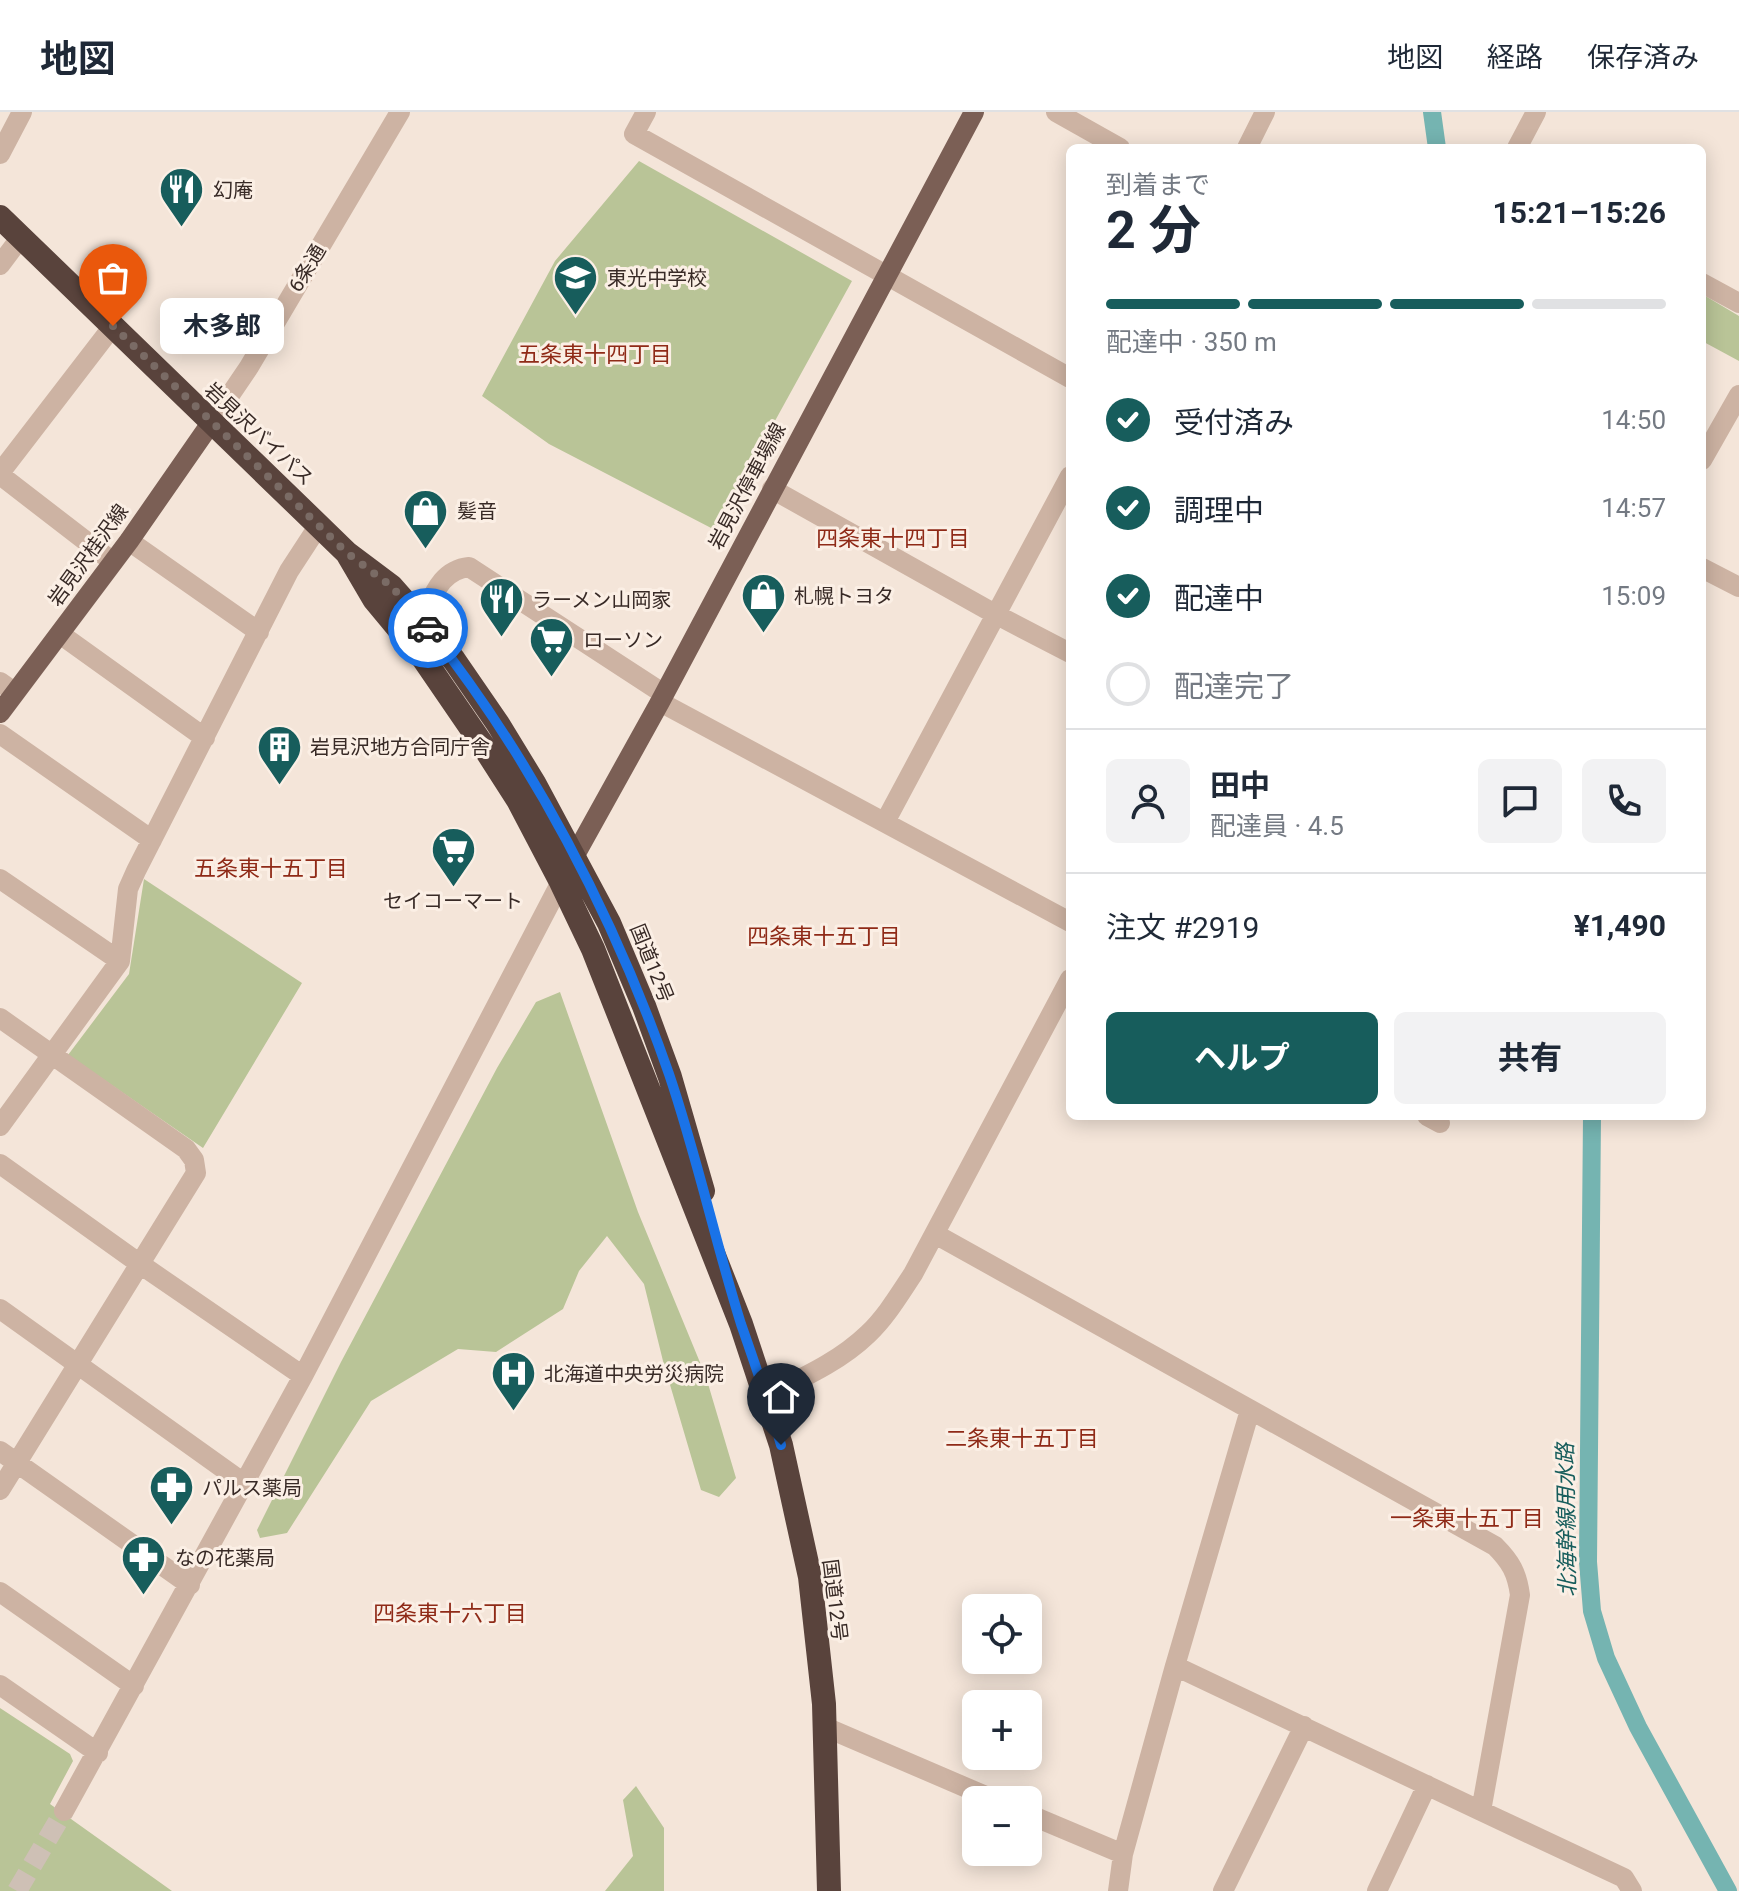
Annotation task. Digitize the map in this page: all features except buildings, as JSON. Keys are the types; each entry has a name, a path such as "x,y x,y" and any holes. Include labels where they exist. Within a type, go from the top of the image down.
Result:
{"highway":[{"name":"岩見沢バイパス","path":"0,217 347,553 391,586 454,660 498,724 574,857"},
{"name":"岩見沢バイパス","path":"347,553 374,599 423,658 484,747 518,800 561,882"},
{"name":"国道12号","path":"574,857 609,923 665,1063 741,1324"},
{"name":"国道12号","path":"561,882 593,949 741,1324 787,1469 810,1577 825,1727 829,1891"}],"main road":[{"name":"岩見沢停車場線","path":"561,882 974,112"},
{"name":"岩見沢桂沢線","path":"0,713 7,687 60,634 211,423"}],"street":[{"path":"0,154 22,112"},
{"name":"6条通","path":"211,423 249,367 400,112"},
{"path":"646,112 634,134 1066,376"},
{"path":"1056,112 1113,144"},
{"path":"1249,144 1265,112"},
{"path":"1519,144 1536,112"},
{"path":"0,265 21,237"},
{"path":"1706,285 1739,303"},
{"path":"113,326 0,474 113,562"},
{"path":"1706,453 1739,395"},
{"path":"885,822 1066,483"},
{"path":"772,489 1066,651"},
{"path":"0,1126 120,961 128,889 289,571 319,525"},
{"path":"129,541 259,632"},
{"path":"421,620 440,583 456,568 469,567 662,698 1066,920"},
{"path":"1706,570 1739,587"},
{"path":"60,634 205,738"},
{"path":"0,734 152,840"},
{"path":"0,879 120,961"},
{"path":"64,1811 303,1376 561,882"},
{"path":"766,1396 842,1356 869,1334 913,1274 1066,987"},
{"path":"0,1018 186,1149 194,1160 196,1173 78,1365 9,1457 0,1490"},
{"path":"0,1164 303,1376"},
{"path":"935,1234 1495,1546 1512,1563 1520,1595 1481,1811"},
{"path":"0,1309 245,1484"},
{"path":"1118,1891 1123,1854 1250,1410"},
{"path":"9,1457 190,1585"},
{"path":"0,1592 134,1686"},
{"path":"1175,1666 1624,1878 1632,1891"},
{"path":"0,1685 98,1753"},
{"path":"1223,1891 1304,1726"},
{"path":"825,1727 962,1786"},
{"path":"1379,1890 1427,1785"},
{"path":"1042,1820 1123,1854"}],"green space":[{"path":"639,161 852,281 715,530 549,444 482,396 555,261"},
{"path":"1706,296 1739,316 1739,361 1706,343"},
{"path":"144,879 302,983 203,1148 68,1055 129,974"},
{"path":"560,992 638,1212 706,1377 736,1478 719,1497 701,1490 644,1284 607,1236 579,1271 563,1309 496,1352 458,1349 371,1401 287,1533 260,1538 257,1530 341,1362 497,1068 536,1002"},
{"path":"0,1708 70,1754 73,1761 50,1804 172,1891 0,1891"},
{"path":"636,1786 664,1828 664,1891 605,1891 633,1856 623,1800"}],"waterway":[{"name":"北海幹線用水路","path":"1432,112 1436,144"},
{"name":"北海幹線用水路","path":"1592,1120 1588,1562 1592,1611 1606,1658 1638,1727 1728,1891"}],"tunnel":[{"path":"17,1891 64,1811"}],"way so far":[{"path":"113,326 347,553 391,586 428,628"}],"place":[{"name":"幻庵","path":"182,229"},
{"name":"東光中学校","path":"576,317"},
{"name":"木多郎","path":"113,326"},
{"name":"髪音","path":"426,550"},
{"name":"札幌トヨタ","path":"763,635"},
{"name":"ラーメン山岡家","path":"501,639"},
{"name":"ローソン","path":"552,679"},
{"name":"岩見沢地方合同庁舎","path":"279,786"},
{"name":"セイコーマート","path":"453,888"},
{"name":"北海道中央労災病院","path":"513,1413"},
{"name":"パルス薬局","path":"171,1527"},
{"name":"なの花薬局","path":"144,1597"}],"district":[{"name":"五条東十四丁目","path":"595,354"},
{"name":"四条東十四丁目","path":"893,538"},
{"name":"五条東十五丁目","path":"271,868"},
{"name":"四条東十五丁目","path":"824,936"},
{"name":"二条東十五丁目","path":"1022,1438"},
{"name":"一条東十五丁目","path":"1467,1518"},
{"name":"四条東十六丁目","path":"450,1613"}],"route":[{"path":"428,628 498,724 534,783 609,923 670,1077 741,1324 781,1445"}]}
